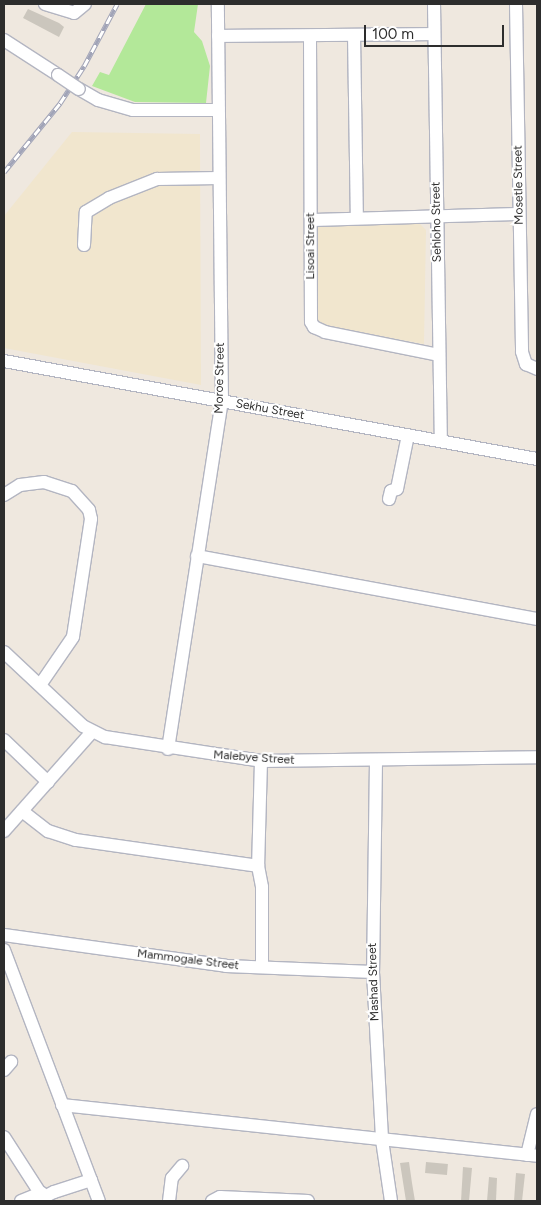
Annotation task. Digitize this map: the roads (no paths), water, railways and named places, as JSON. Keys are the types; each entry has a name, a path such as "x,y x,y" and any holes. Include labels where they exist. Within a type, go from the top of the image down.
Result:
{"street":[{"path":"45,4 74,13 85,4"},
{"name":"Moroe Street","path":"168,749 222,402 218,4"},
{"name":"Sehloho Street","path":"434,4 441,441"},
{"name":"Mosetle Street","path":"516,4 522,352 532,367"},
{"path":"218,36 434,34"},
{"path":"354,35 357,218"},
{"name":"Lisoai Street","path":"310,36 310,315 314,327 333,334 439,355"},
{"path":"4,40 98,100 133,110 218,110"},
{"path":"84,245 86,212 109,198 156,179 219,178"},
{"path":"311,220 519,214"},
{"name":"Sekhu Street","path":"4,361 537,459"},
{"path":"389,499 391,490 397,489 408,435"},
{"path":"4,495 20,485 44,482 72,491 89,510 91,520 73,637 40,685"},
{"path":"197,556 537,619"},
{"name":"Malebye Street","path":"4,652 92,732 168,749 261,761 376,761 537,757"},
{"path":"4,831 92,732"},
{"path":"4,740 48,782"},
{"path":"261,761 258,866 262,887 262,967"},
{"name":"Mashad Street","path":"376,761 373,972 382,1140 391,1201"},
{"path":"22,811 48,831 76,840 258,866"},
{"name":"Mammogale Street","path":"4,935 226,966 373,972"},
{"path":"4,950 99,1201"},
{"path":"62,1105 532,1155 537,1114"},
{"path":"4,1136 44,1198"},
{"path":"169,1201 172,1178 182,1166"},
{"path":"21,1201 44,1198 54,1192 90,1180"},
{"path":"212,1201 220,1197 308,1201"}],"railway":[{"path":"4,172 60,103 84,66 117,4"}]}
